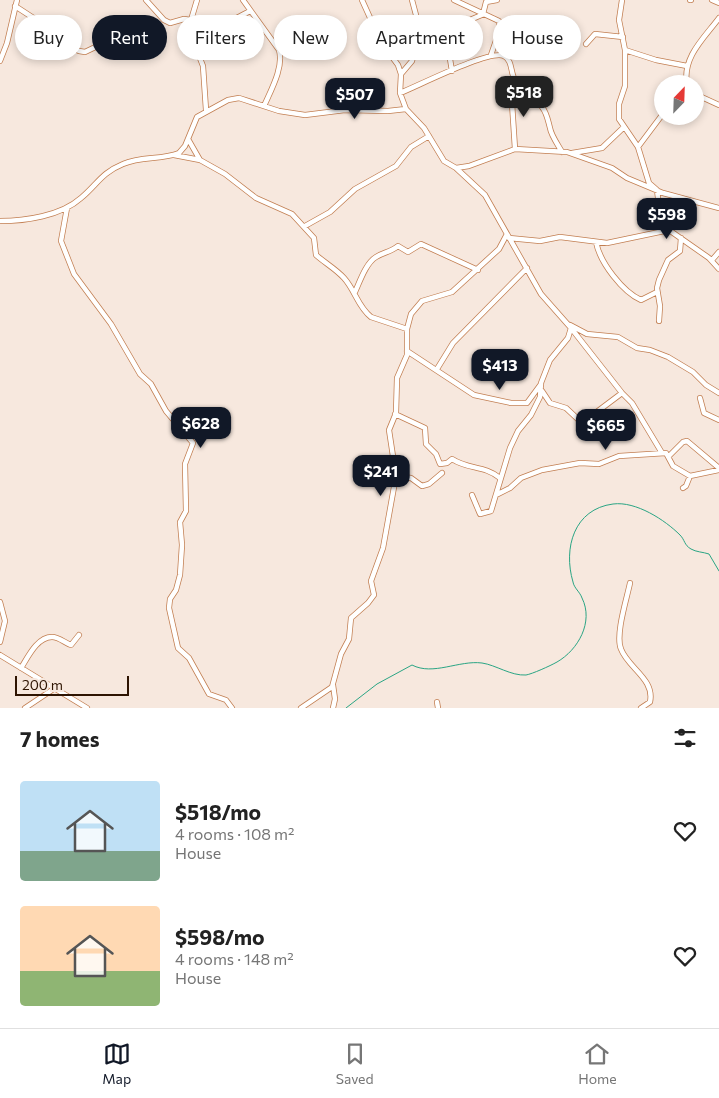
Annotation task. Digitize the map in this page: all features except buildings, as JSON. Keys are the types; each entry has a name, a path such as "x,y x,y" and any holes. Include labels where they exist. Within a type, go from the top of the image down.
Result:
{"street":[{"path":"0,61 7,43 17,0"},
{"path":"146,0 164,20 170,23 177,21"},
{"path":"192,15 197,0"},
{"path":"243,0 279,50 280,55 278,70 264,106"},
{"path":"362,0 381,42 392,55 401,74 400,93 406,109 429,136 444,161 456,168 485,195 542,294 632,403 662,453"},
{"path":"412,0 416,15"},
{"path":"454,0 499,20 500,29 492,55"},
{"path":"484,14 486,2 497,0"},
{"path":"622,0 620,20 625,50 625,86 618,112 624,127 638,147 649,183 657,190 660,214 669,230 712,260 719,269"},
{"path":"712,0 719,3"},
{"path":"15,6 35,20 56,40 79,51 84,52 92,48"},
{"path":"244,15 250,12"},
{"path":"687,75 687,66 700,41 719,18"},
{"path":"586,44 595,34 624,37"},
{"path":"625,50 656,60 687,66"},
{"path":"400,93 476,59 492,55 504,56 508,60 515,80 542,108 551,132 562,152"},
{"path":"200,60 203,66 206,110"},
{"path":"401,74 412,60"},
{"path":"450,60 452,71"},
{"path":"511,88 515,149"},
{"path":"174,155 182,150 197,117 206,110 228,100 239,98 264,106 305,115 345,110 388,111 406,109"},
{"path":"704,98 719,105"},
{"path":"638,147 654,125"},
{"path":"570,153 602,148 624,127"},
{"path":"305,226 330,212 355,189 396,166 411,147 429,136"},
{"path":"188,139 200,160"},
{"path":"456,168 469,166 515,149 570,153 612,168 657,190 719,208"},
{"path":"0,222 28,218 67,208 83,197 104,174 123,164 146,158 174,155 200,160 225,174 256,198 292,214 314,238 316,255 337,271 355,292 360,304 371,317 408,329"},
{"path":"67,208 61,241 74,274 111,324 140,374 151,384 166,410 193,443 185,464 186,511 180,522 182,545 180,575 176,590 170,599 169,608 178,648 189,658 209,694 226,700 232,708"},
{"path":"508,236 540,241 560,237 596,242 627,240 669,230"},
{"path":"301,708 329,690 333,684 341,654 349,639 351,618 374,595 371,581 383,548 396,476 389,430 395,414 397,378 407,355 408,329 411,314 418,303 430,297 452,292 499,249 508,236"},
{"path":"659,321 660,306 657,292 659,280 668,260 680,251 681,238"},
{"path":"596,242 606,264 626,289 642,300 657,292"},
{"path":"355,292 365,270 375,257 392,252 398,246 408,252 421,244 478,270"},
{"path":"712,260 719,252"},
{"path":"437,369 453,343 527,268"},
{"path":"407,351 474,395 511,403 527,403 541,384 550,360 568,338 570,326"},
{"path":"570,326 587,334 618,337 637,348 650,350 668,357 693,372 706,385 719,393"},
{"path":"541,384 542,391 550,403 566,408 582,423 622,393"},
{"path":"472,495 480,514 491,511 510,448 518,430 531,415 542,391"},
{"path":"700,398 704,413 719,420"},
{"path":"395,414 424,428 426,444 436,454 440,464 447,463 452,458 467,467 486,469 500,478"},
{"path":"669,456 683,442 687,441 719,469"},
{"path":"496,495 510,488 521,478 542,470 580,463 599,464 619,456 662,453 669,456 673,466 690,476 719,469"},
{"path":"396,476 411,478 422,486 429,484 442,472"},
{"path":"683,488 686,486 690,476"},
{"path":"630,583 620,643 622,651 650,688 650,702 641,708"},
{"path":"0,602 5,621 0,642"},
{"path":"21,668 36,645 46,638 56,638 71,645 79,635"},
{"path":"0,655 87,708"},
{"path":"333,684 335,699 333,708"},
{"path":"25,708 55,688"},
{"path":"438,702 438,708"}],"waterway":[{"path":"346,708 377,684 412,665 429,669 482,663 515,674 526,675 537,672 565,657 582,634 586,616 585,607 574,584 570,569 571,544 581,522 600,507 613,504 631,505 650,513 674,529 689,547 695,551 709,554 719,571"}]}
